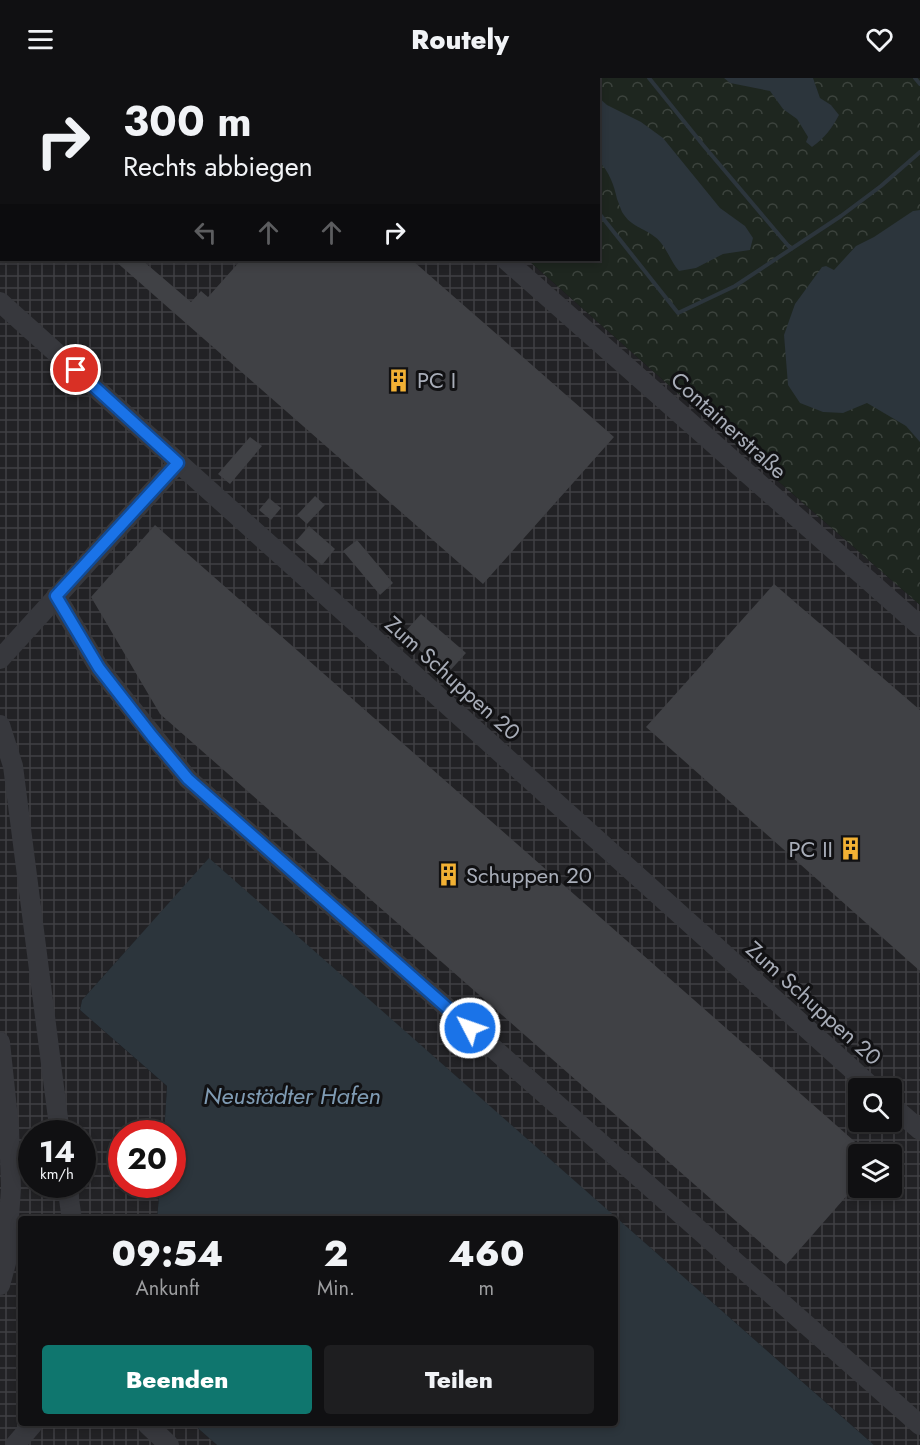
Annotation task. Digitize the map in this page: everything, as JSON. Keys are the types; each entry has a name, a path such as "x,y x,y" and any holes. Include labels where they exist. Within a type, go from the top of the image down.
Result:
{"street":[{"name":"Containerstraße","path":"507,261 920,626"},
{"name":"Zum Schuppen 20","path":"0,302 862,1078"},
{"path":"0,659 178,463"},
{"path":"56,596 99,668 188,779 920,1425"},
{"path":"0,724 13,766 58,1120"},
{"path":"0,1042 9,1128 11,1188 6,1263 0,1286"},
{"path":"902,1114 920,1130"},
{"path":"69,1198 71,1216"},
{"path":"15,1445 31,1426"},
{"path":"149,1426 169,1445"}],"shaded area":[{"path":"0,261 529,261 920,605 920,1445 874,1445 618,1219 618,1216 614,1216 209,859 82,1000 80,1010 167,1086 165,1120 108,1120 108,1198 159,1198 157,1216 18,1216 18,1426 195,1426 217,1445 0,1445"}],"green space":[{"path":"600,78 920,78 920,605 529,261 600,261"}],"water":[{"path":"724,78 813,78 820,98 831,105 839,115 828,132 812,147 806,142 808,137 797,119 783,109 770,91 730,83"},
{"path":"600,99 607,105 641,122 663,138 720,208 745,226 753,238 750,250 723,254 696,268 679,271 659,240 630,221 622,212 606,170 600,163"},
{"path":"920,210 920,442 906,426 867,403 843,413 823,412 800,403 788,385 784,335 795,304 822,267 826,266 834,270 856,246 913,211"},
{"name":"Neustädter Hafen","path":"209,858 615,1216 157,1216 159,1198 186,1198 186,1120 165,1120 167,1086 80,1010 82,1000"},
{"name":"Neustädter Hafen","path":"618,1219 874,1445 217,1445 195,1426 618,1426"}],"building":[{"name":"PC I","path":"115,261 143,261 191,302 201,291 208,297 240,261 413,261 614,437 483,584"},
{"path":"250,437 262,446 230,484 218,474"},
{"path":"315,496 325,505 307,524 297,515"},
{"path":"269,498 281,508 271,520 259,510"},
{"name":"Schuppen 20","path":"155,525 858,1144 848,1144 848,1194 786,1265 160,714 91,597"},
{"path":"309,526 335,549 322,565 295,542"},
{"path":"357,540 393,583 380,595 343,551"},
{"name":"PC II","path":"774,584 920,710 920,971 646,727"},
{"path":"421,614 466,653 447,674 402,635"}],"waterway":[{"path":"649,78 791,249"},
{"path":"915,78 920,84"},
{"path":"600,215 678,313 735,286 841,216 881,186 920,152"}],"place":[{"name":"PC I","path":"399,380"},
{"name":"PC II","path":"851,849"},
{"name":"Schuppen 20","path":"448,875"}],"route":[{"path":"76,370 178,463 56,596 99,668 188,779 470,1028"}]}
